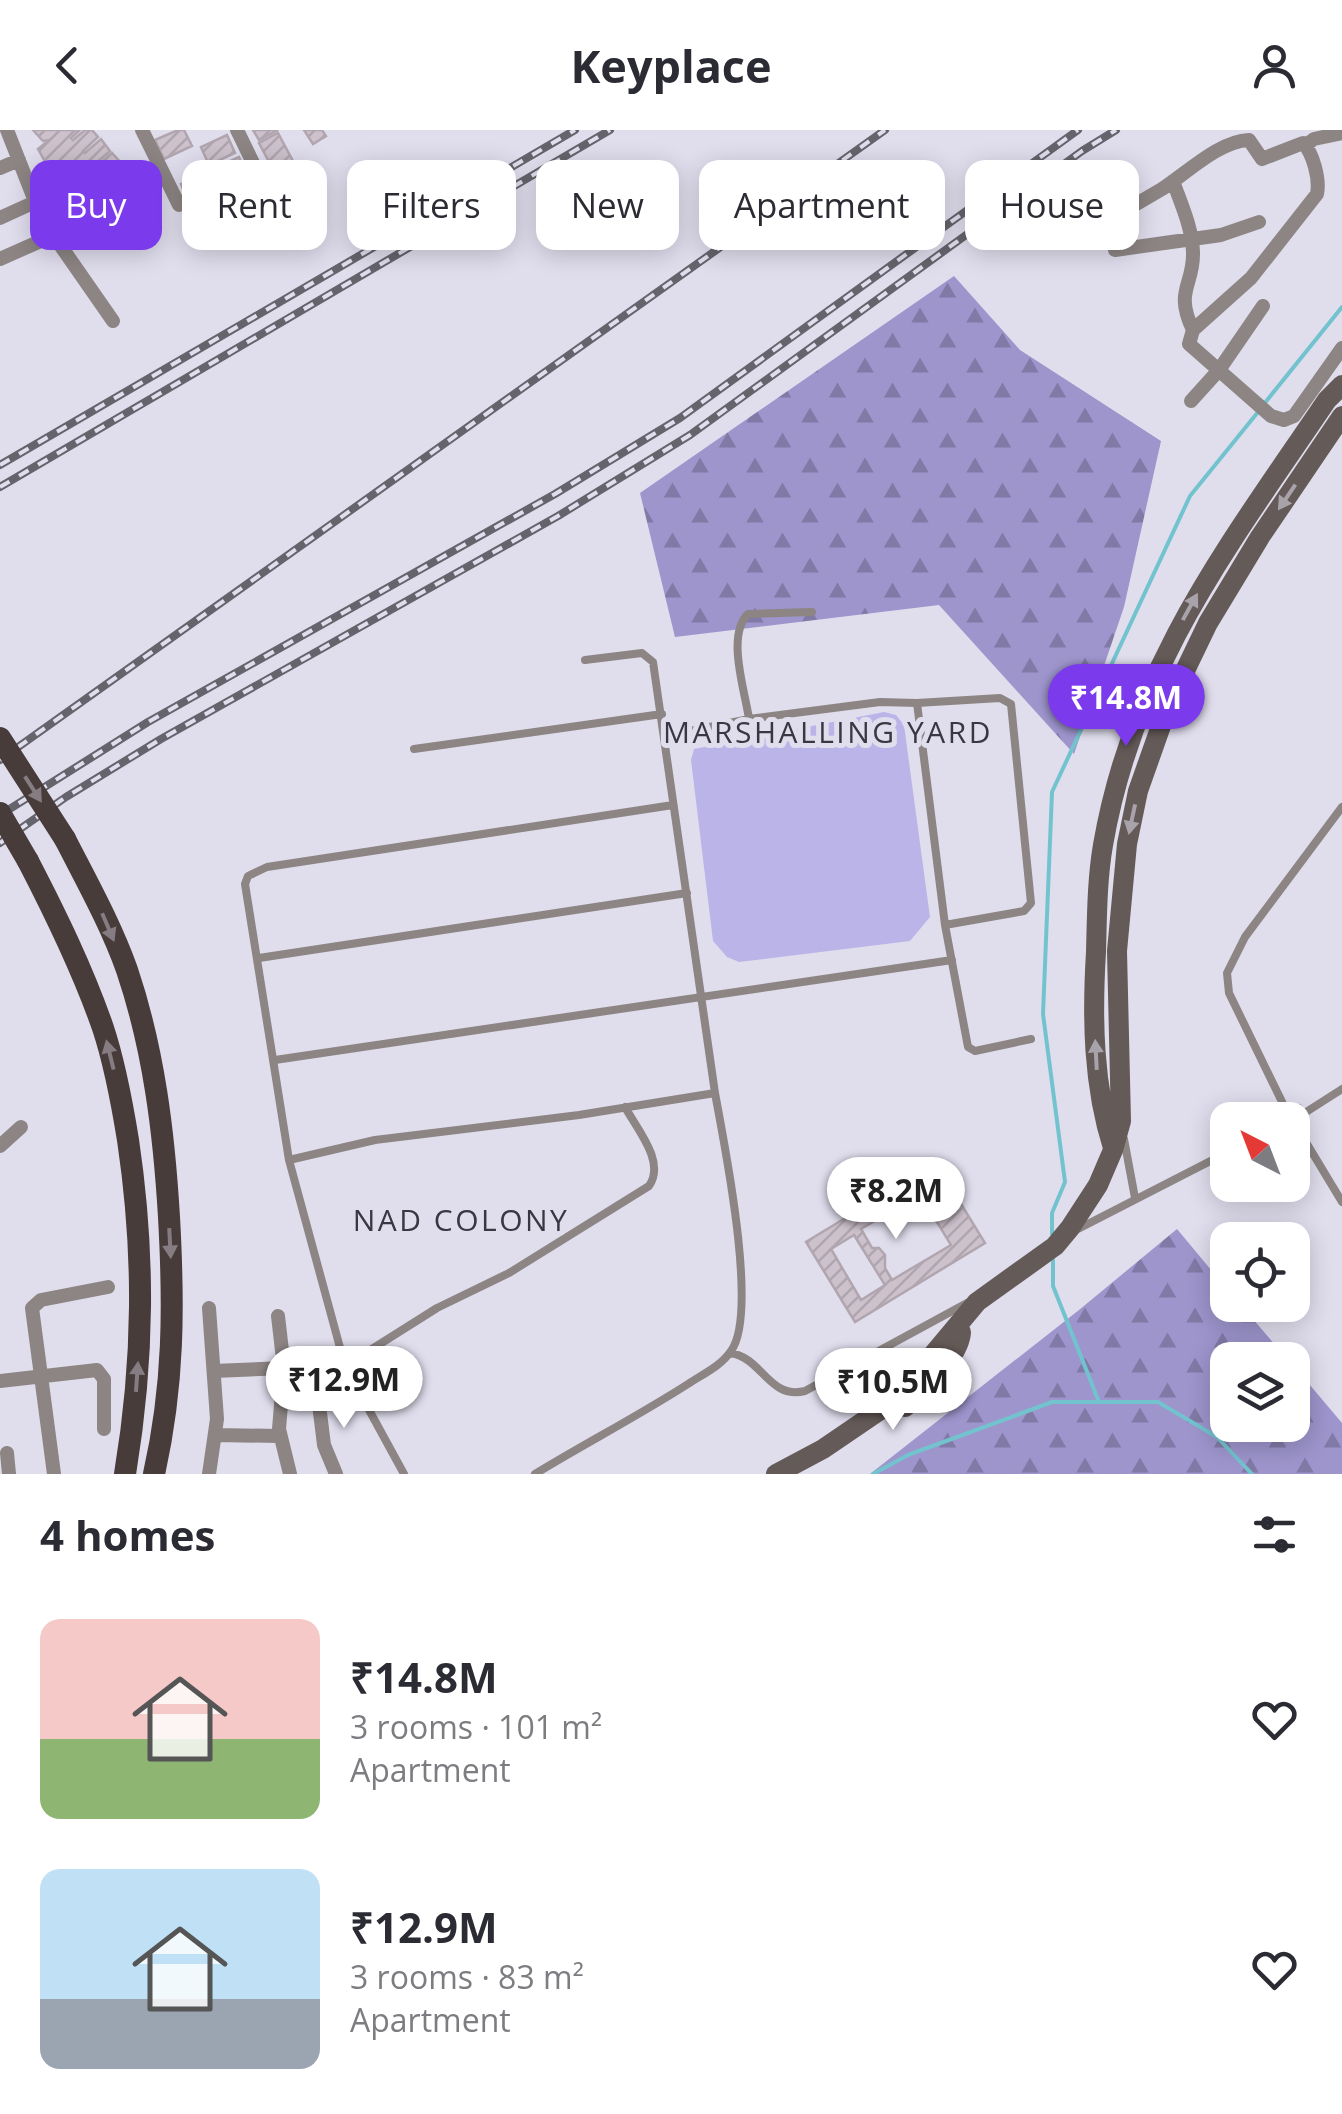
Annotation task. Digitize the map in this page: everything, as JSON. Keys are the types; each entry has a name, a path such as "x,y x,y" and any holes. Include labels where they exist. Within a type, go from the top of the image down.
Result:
{"main road":[{"path":"0,738 65,839 126,967 140,1012 164,1132 174,1312 165,1426 154,1474"},
{"path":"0,813 68,939 104,1031 122,1106 139,1213 142,1300 134,1423 126,1474"}],"street":[{"path":"8,130 30,187"},
{"path":"142,130 179,204 256,169 237,130"},
{"path":"1139,201 1242,140 1252,142 1262,159 1342,133"},
{"path":"1306,145 1317,178 1317,194 1250,278 1193,330 1188,344 1271,416 1284,420 1294,416 1342,348"},
{"path":"0,168 19,160"},
{"path":"1173,181 1192,238 1193,257 1182,298 1193,330"},
{"path":"0,218 30,205"},
{"path":"1139,246 1238,231 1259,222"},
{"path":"0,259 30,246"},
{"path":"65,250 113,321"},
{"path":"1191,401 1263,306"},
{"path":"1113,1150 1100,1095 1094,990 1104,843 1131,740 1190,604 1246,514 1327,400 1342,386"},
{"path":"776,1474 823,1449 895,1400 988,1293 1063,1237 1098,1185 1120,1122 1116,951 1126,844 1138,791 1168,706 1208,623 1260,537 1342,416"},
{"path":"0,1146 21,1127"},
{"path":"54,1474 33,1304 108,1287"},
{"path":"209,1308 215,1434 209,1474"},
{"path":"278,1316 284,1368 279,1436 290,1474"},
{"path":"802,1474 916,1397 960,1341 962,1324"},
{"path":"214,1371 284,1368"},
{"path":"0,1381 97,1370 101,1372 104,1429"},
{"path":"317,1388 324,1444 336,1474"},
{"path":"215,1434 279,1436"},
{"path":"6,1453 9,1474"}],"lane":[{"path":"749,719 736,637 740,622 748,614 812,612"},
{"path":"536,1474 670,1396 730,1353 738,1335 739,1236 656,675 649,657 642,653 585,660"},
{"path":"665,736 749,719 880,702 1000,698 1010,704 1031,903 1024,910 944,925"},
{"path":"917,703 944,925 962,1026 972,1051 1031,1039"},
{"path":"414,749 662,714"},
{"path":"404,1474 345,1366 289,1160 245,884 254,870 673,805"},
{"path":"1282,1102 1229,993 1226,972 1245,937 1342,807"},
{"path":"259,958 686,893"},
{"path":"274,1060 952,960"},
{"path":"1310,1110 1342,1089"},
{"path":"289,1160 375,1140 715,1093"},
{"path":"345,1366 437,1308 509,1273 649,1186 655,1178 656,1164 625,1107"},
{"path":"1120,1122 1134,1198"},
{"path":"1310,1152 1342,1202"},
{"path":"1063,1237 1210,1161"},
{"path":"730,1353 750,1358 779,1390 791,1394 805,1391 988,1293"}],"green space":[{"path":"954,276 1020,350 1161,441 1124,607 1074,754 939,605 675,637 640,493"},
{"path":"1177,1229 1210,1269 1210,1322 1256,1322 1273,1342 1210,1342 1210,1442 1310,1442 1310,1385 1342,1423 1342,1474 870,1474"}],"shaded area":[{"path":"884,712 896,715 904,725 930,917 910,941 739,962 727,957 713,941 691,760 694,749"}],"building":[{"path":"33,130 80,130 73,140 85,130 92,130 98,137 83,151 101,139 110,151 99,160 44,160 38,149 49,140 43,141"},
{"path":"184,130 192,146 164,159 155,140"},
{"path":"253,130 278,130 259,140"},
{"path":"304,130 322,130 326,136 313,144"},
{"path":"278,133 292,160 268,160 259,143"},
{"path":"227,135 235,153 220,160 207,160 201,147"},
{"path":"936,1163 985,1243 855,1322 806,1242","holes":["920,1194 951,1245 892,1280 885,1268 885,1255 879,1248 872,1248 861,1229","854,1235 885,1285 861,1300 831,1249"]}],"waterway":[{"path":"1264,404 1342,307"},
{"path":"1052,1234 1052,1213 1065,1182 1043,1014 1052,792 1190,496 1258,412"},
{"path":"1053,1260 1053,1286 1099,1402"},
{"path":"873,1474 908,1455 1052,1402 1158,1402 1217,1437 1252,1474"}],"railway":[{"path":"0,465 575,130"},
{"path":"0,487 610,130"},
{"path":"0,760 885,130"},
{"path":"0,815 148,722 555,494 680,418 1078,130"},
{"path":"0,843 161,739 558,516 690,435 1116,130"}],"district":[{"name":"MARSHALLING YARD","path":"828,733"},
{"name":"NAD COLONY","path":"461,1221"}]}
